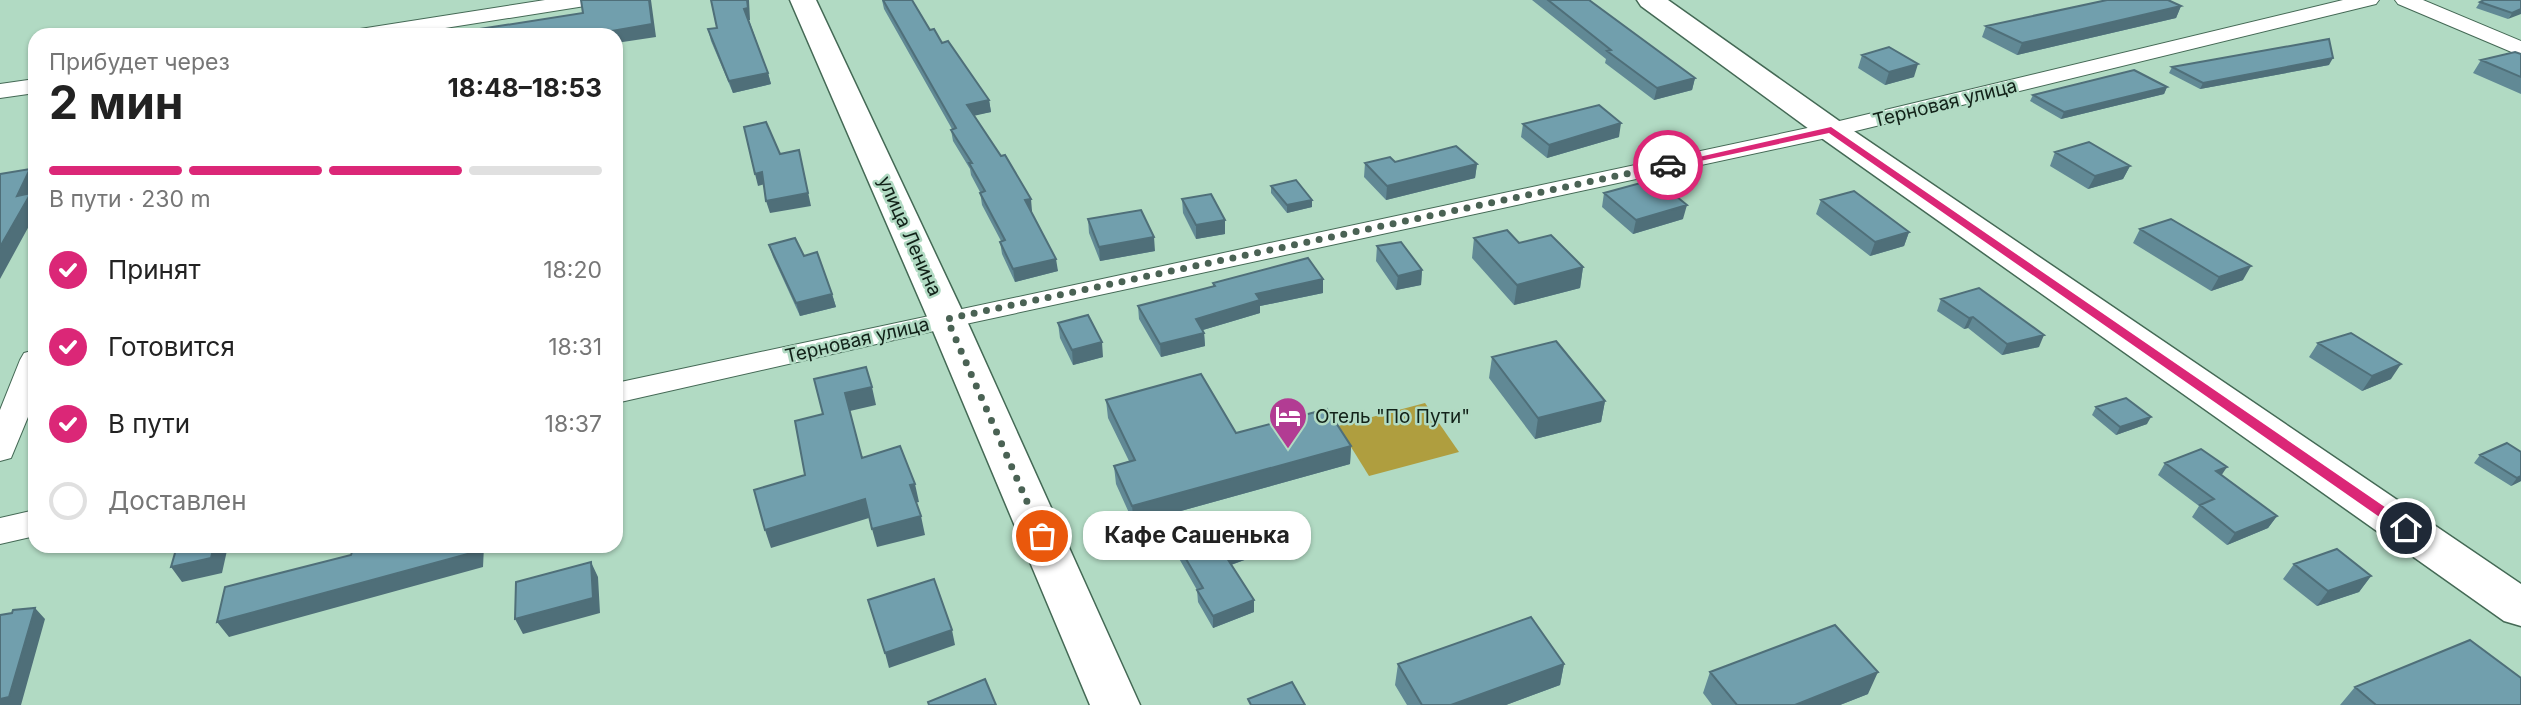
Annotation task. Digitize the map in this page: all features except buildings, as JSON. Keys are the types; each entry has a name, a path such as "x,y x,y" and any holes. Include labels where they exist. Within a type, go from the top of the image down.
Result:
{"main road":[{"name":"улица Ленина","path":"803,0 947,319 1115,705"},
{"path":"1650,0 1831,130 2521,608"}],"street":[{"path":"405,28 585,0"},
{"name":"Терновая улица","path":"623,392 947,319 1831,130 2369,0"},
{"path":"2405,0 2521,49"},
{"path":"0,91 28,87"},
{"path":"0,450 28,378"},
{"path":"0,531 28,525"}],"shaded area":[{"path":"1425,403 1459,452 1369,476 1338,426"}],"way so far":[{"path":"1042,536 947,319 1668,165"}],"place":[{"name":"Отель \"По Пути\"","path":"1288,450"},
{"name":"Кафе Сашенька","path":"1042,536"}],"route":[{"path":"1668,165 1831,130 2406,528"}]}
